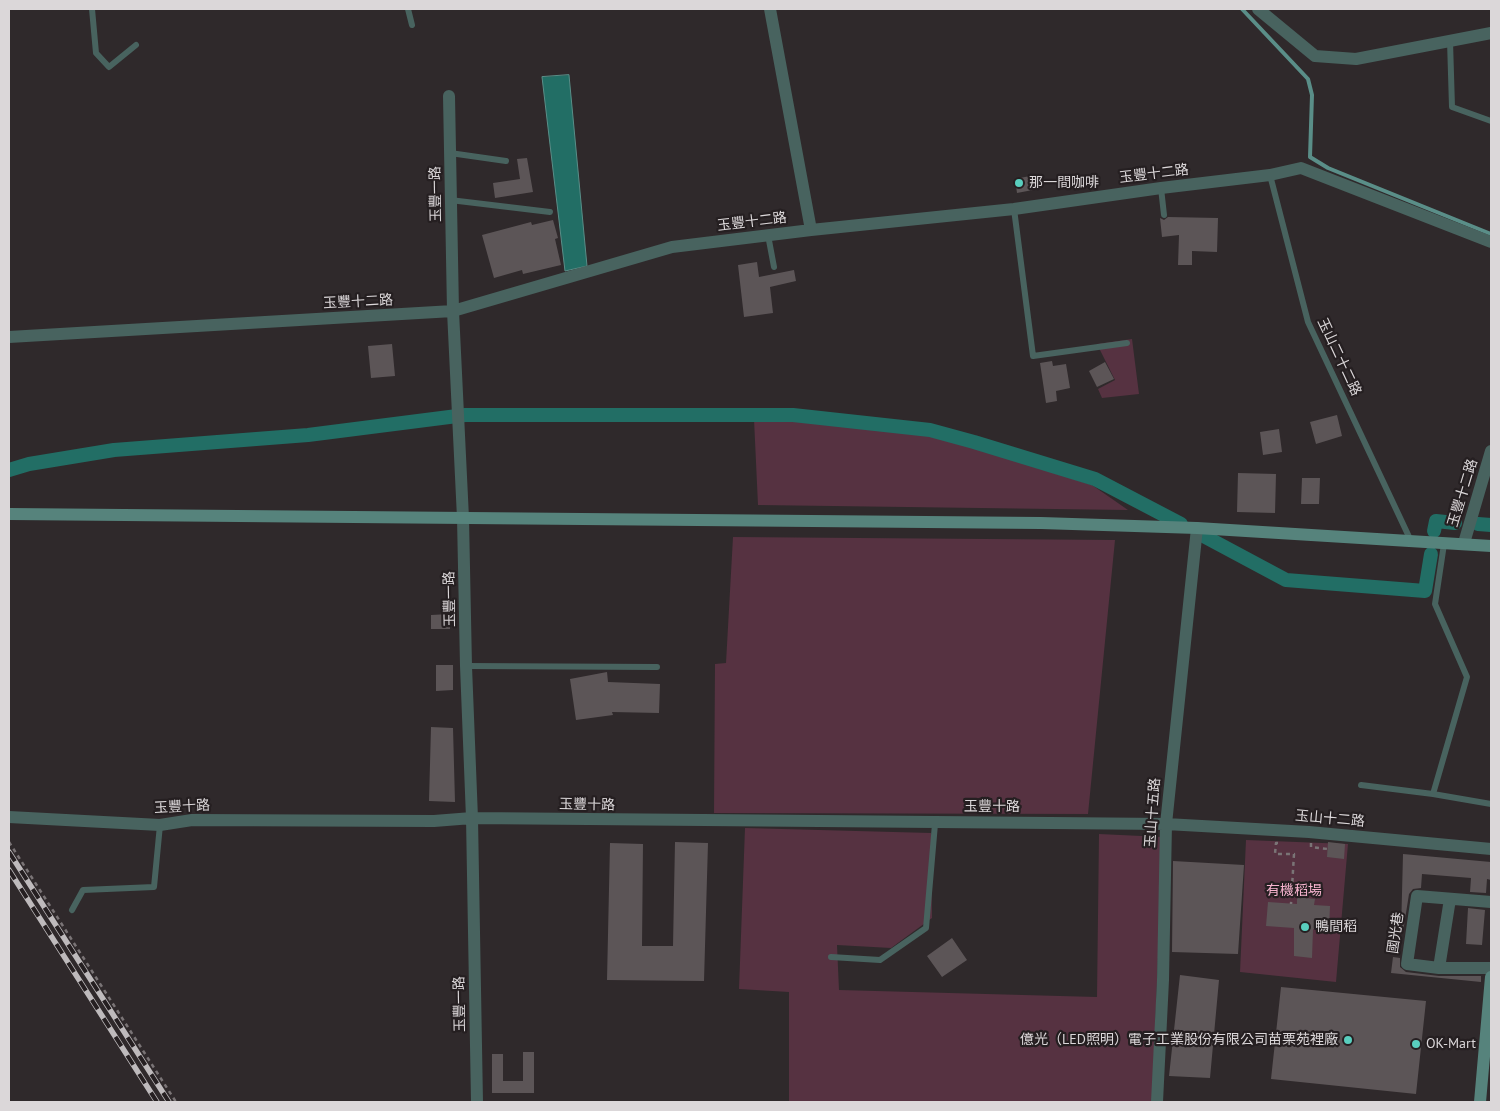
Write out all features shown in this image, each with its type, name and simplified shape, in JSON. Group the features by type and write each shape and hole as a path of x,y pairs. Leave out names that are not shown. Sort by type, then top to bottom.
{"main road":[{"path":"9,514 1041,523 1197,528 1491,546"},
{"path":"1480,1102 1491,977"}],"street":[{"path":"770,9 811,230"},
{"path":"1258,9 1315,56 1356,59 1491,33"},
{"name":"玉豐一路","path":"449,96 450,200 463,518 472,818 477,1102"},
{"name":"玉豐十二路","path":"9,337 454,311 672,247 811,230 1014,209 1270,175 1300,168 1491,242"},
{"name":"玉豐十二路","path":"1464,544 1491,451"},
{"name":"玉山十五路","path":"1157,1102 1164,980 1166,824 1197,528"},
{"name":"玉豐十路","path":"9,817 160,825 192,820 434,822 472,818 935,824 1166,824"},
{"name":"玉山十二路","path":"1166,824 1300,831 1491,849"},
{"name":"國光巷","path":"1491,902 1417,896 1407,964 1440,968 1491,968"},
{"path":"1440,968 1450,899"}],"lane":[{"path":"92,9 96,53 109,67 136,45"},
{"path":"408,9 412,25"},
{"path":"1450,41 1452,107 1491,121"},
{"path":"450,153 506,160"},
{"name":"玉山二十二路","path":"1270,175 1308,322 1412,541"},
{"path":"1161,188 1164,215"},
{"path":"450,200 550,212"},
{"path":"1014,209 1033,356 1127,343"},
{"path":"768,235 774,267"},
{"path":"1433,794 1467,677 1435,604 1444,544"},
{"path":"466,666 657,666"},
{"path":"1361,785 1433,794 1491,804"},
{"path":"831,957 880,960 926,928 935,824"},
{"path":"72,910 83,890 154,887 160,825"}],"path":[{"path":"9,842 176,1102"},
{"path":"1284,844 1276,843 1275,854 1294,854 1291,904"}],"green space":[{"path":"1132,339 1139,394 1102,398 1098,389 1115,380 1097,344"},
{"path":"754,419 798,421 941,436 1092,485 1128,510 758,505"},
{"path":"733,537 1115,540 1088,814 714,813 715,664 726,663"},
{"path":"745,828 931,833 932,918 891,948 837,945 839,990 1097,997 1099,834 1163,837 1152,1102 789,1102 789,992 739,989"},
{"name":"有機稻場","path":"1246,840 1348,844 1336,982 1240,972"}],"shaded area":[{"path":"569,75 587,266 565,271 542,77"}],"building":[{"path":"527,158 533,192 495,198 493,183 520,179 517,159"},
{"path":"1035,175 1038,189 1017,193 1015,179"},
{"path":"1168,217 1218,218 1217,252 1192,251 1192,265 1178,265 1179,235 1162,237 1160,218 1164,220"},
{"path":"553,220 558,238 555,239 561,265 523,274 522,270 494,278 482,235 531,222 532,225"},
{"path":"757,262 759,277 794,270 796,281 770,287 773,313 744,317 738,265"},
{"path":"392,344 395,376 371,378 368,346"},
{"path":"1052,361 1053,366 1066,364 1070,388 1056,391 1057,401 1046,403 1040,363"},
{"path":"1105,362 1114,379 1097,387 1089,371"},
{"path":"1337,415 1342,436 1316,444 1310,422"},
{"path":"1279,429 1282,452 1263,455 1260,432"},
{"path":"1238,473 1276,474 1275,513 1237,512"},
{"path":"1302,478 1320,478 1319,504 1301,504"},
{"path":"450,614 450,629 431,629 431,615"},
{"path":"436,665 453,665 453,690 436,691"},
{"path":"607,672 608,682 660,684 659,713 612,712 613,715 576,720 570,679"},
{"path":"431,727 453,728 455,802 429,801"},
{"path":"675,842 708,843 704,981 607,980 610,843 643,844 642,946 673,946"},
{"path":"1328,842 1345,844 1344,859 1327,857"},
{"path":"1403,854 1491,862 1491,880 1487,879 1486,893 1470,892 1471,878 1422,874 1421,888 1413,889 1409,894 1403,932 1401,932"},
{"path":"1173,861 1244,865 1238,954 1172,952"},
{"name":"鴨間稻","path":"1297,897 1315,899 1314,905 1330,906 1329,930 1313,929 1312,958 1294,956 1294,928 1266,926 1268,902 1297,904"},
{"path":"1468,908 1485,910 1482,945 1466,944"},
{"path":"952,938 967,960 942,977 927,956"},
{"path":"1393,957 1400,958 1400,967 1406,972 1439,976 1481,976 1481,982 1391,973"},
{"path":"1180,975 1219,980 1210,1078 1169,1076"},
{"name":"億光（LED照明）電子工業股份有限公司苗栗苑裡廠","path":"1281,987 1426,1001 1416,1094 1271,1079"},
{"path":"523,1052 534,1052 534,1093 492,1093 492,1054 503,1054 503,1081 523,1081"}],"waterway":[{"path":"1242,9 1308,79 1312,95 1310,157 1328,168 1491,234"},
{"path":"9,470 29,464 114,450 308,435 465,415 793,415 930,430 974,442 1095,479 1181,524"},
{"path":"1434,531 1436,521 1455,523"},
{"path":"1478,524 1491,525"},
{"path":"1200,534 1286,580 1425,591 1431,554"}],"railway":[{"path":"9,852 169,1102"},
{"path":"9,870 157,1102"}],"place":[{"name":"那一間咖啡","path":"1019,183"},
{"name":"鴨間稻","path":"1305,927"},
{"name":"億光（LED照明）電子工業股份有限公司苗栗苑裡廠","path":"1348,1040"},
{"name":"OK-Mart","path":"1416,1044"}]}
